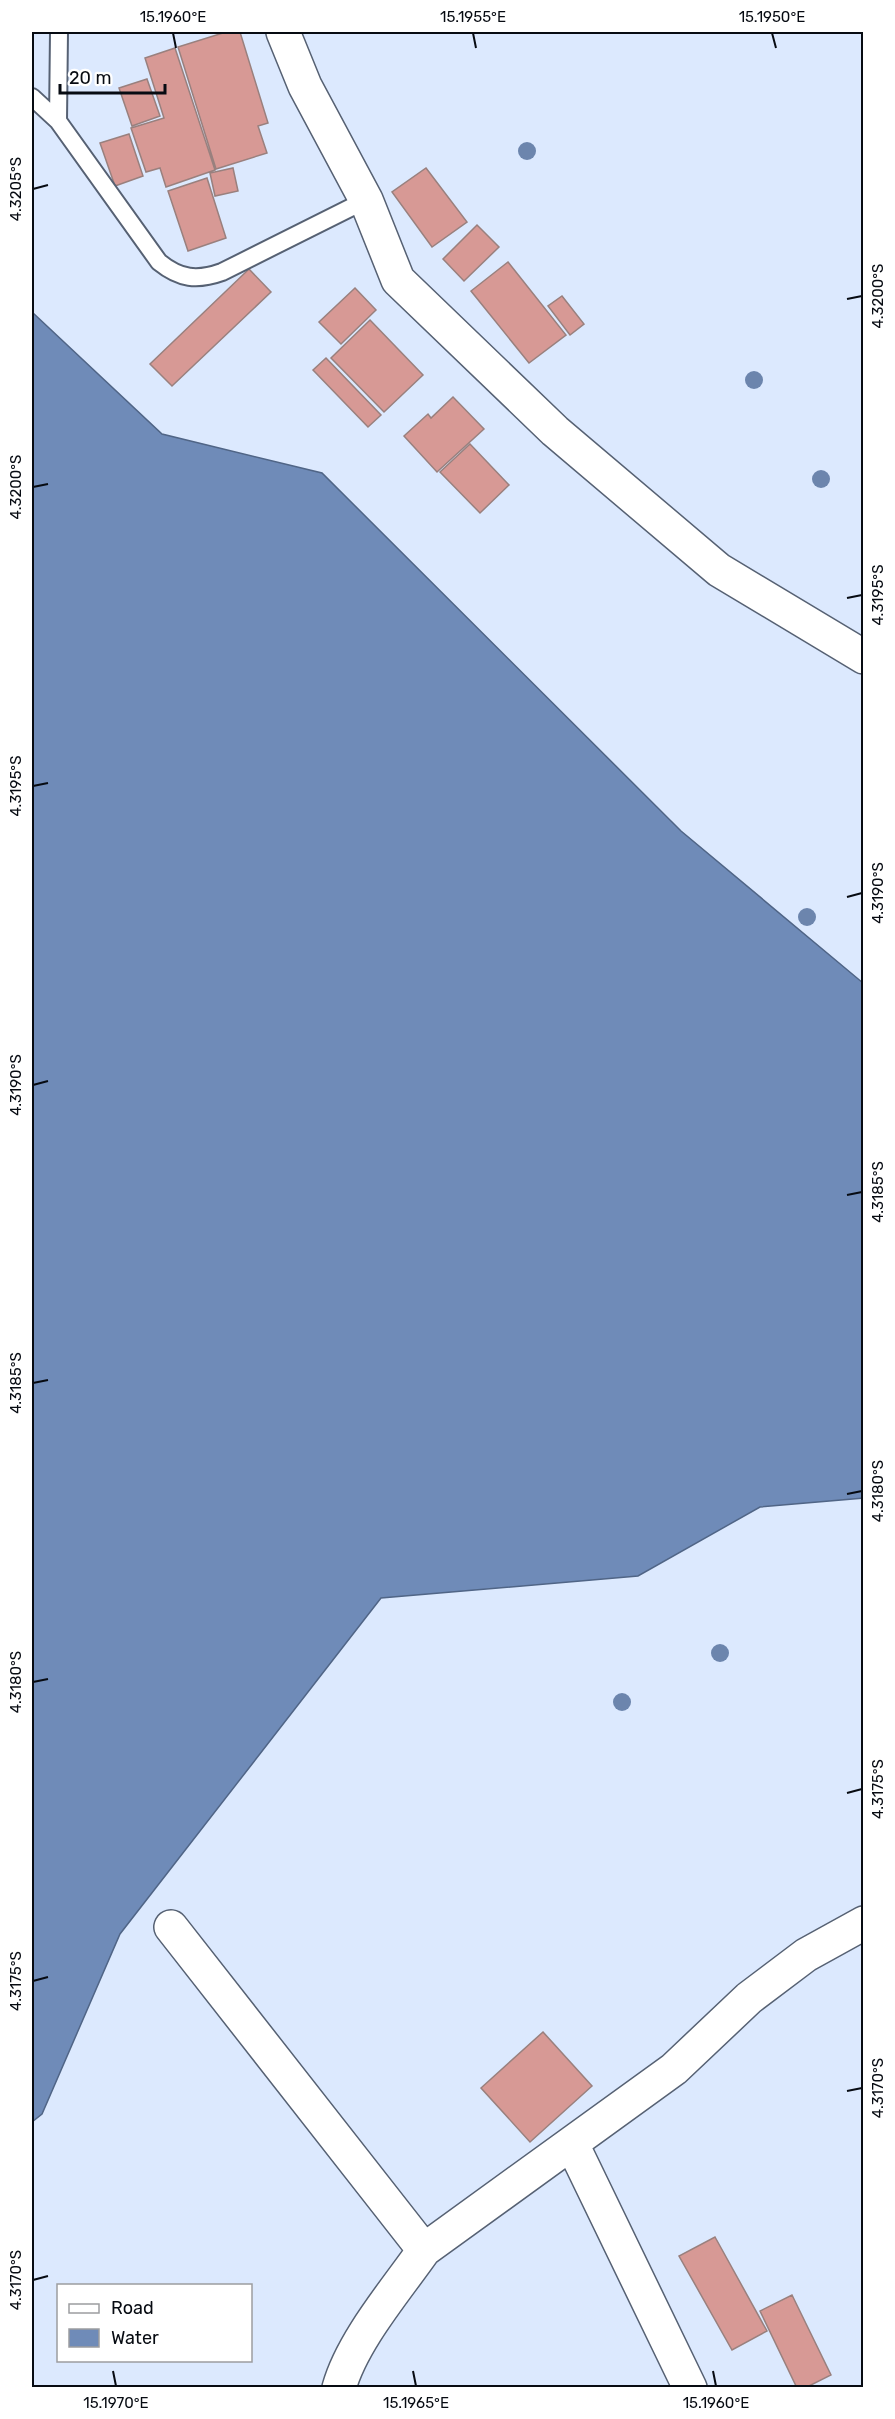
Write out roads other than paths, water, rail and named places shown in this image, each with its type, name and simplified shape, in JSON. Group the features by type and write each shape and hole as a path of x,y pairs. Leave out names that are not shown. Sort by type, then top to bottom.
{"street":[{"path":"283,32 305,86 366,200 398,280 555,431 719,570 864,657"},
{"path":"339,2388 344,2370 373,2322 424,2250 674,2069 749,1998 806,1955 864,1923"},
{"path":"171,1927 424,2250"},
{"path":"572,2144 690,2388"}],"lane":[{"path":"57,121 59,32"},
{"path":"32,97 57,121 159,262 172,273 186,278 206,278 222,272 366,200"}],"water":[{"path":"32,312 162,434 322,473 681,831 863,983 864,1498 760,1507 638,1576 381,1598 120,1934 42,2114 32,2122"}]}
